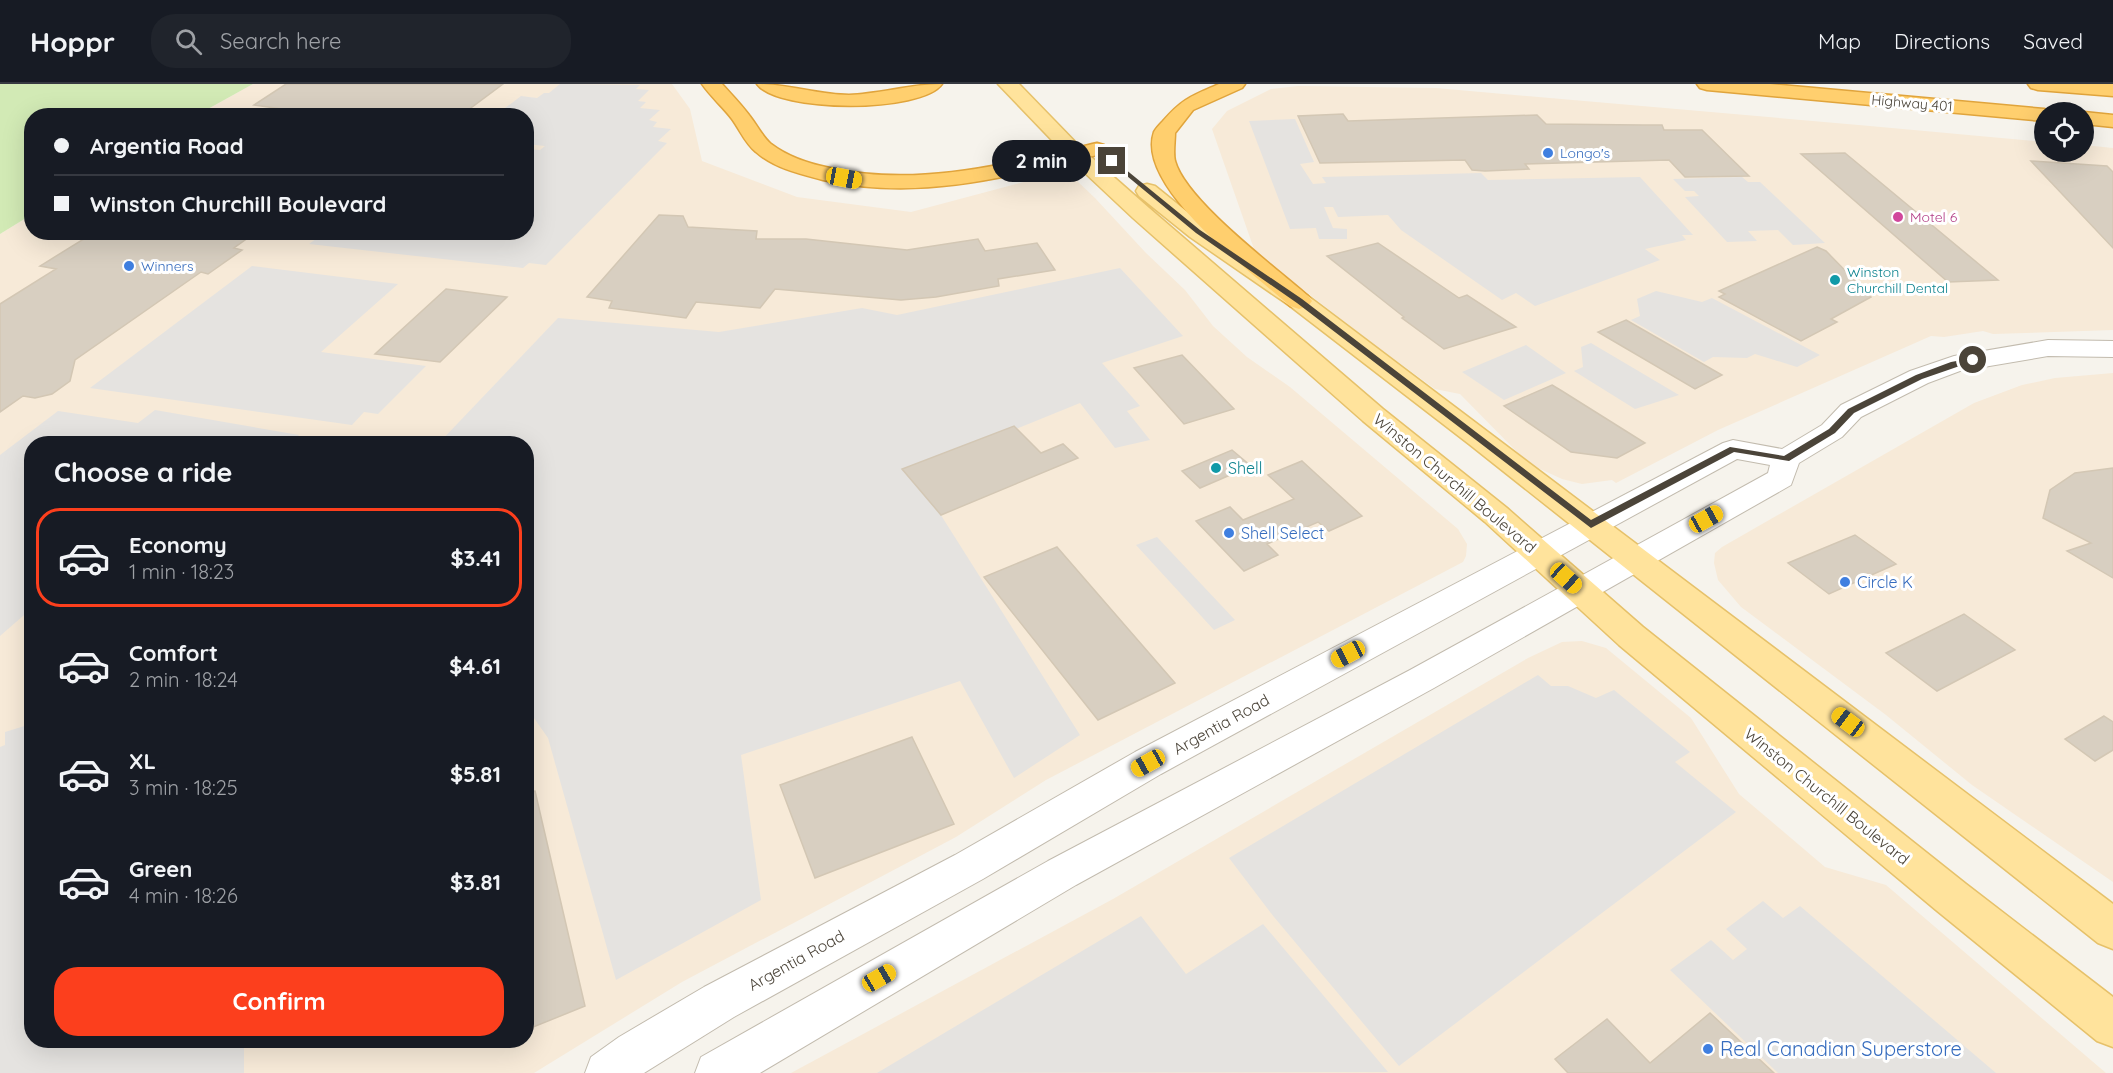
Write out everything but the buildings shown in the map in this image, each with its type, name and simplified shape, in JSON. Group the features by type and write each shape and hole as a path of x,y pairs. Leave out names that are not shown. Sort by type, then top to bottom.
{"highway":[{"path":"712,84 742,120 750,135 765,149 789,162 831,176 893,184 924,183 989,173 1087,151"},
{"path":"767,84 802,98 840,100 908,93 932,84"},
{"path":"1235,84 1204,96 1177,115 1163,137 1162,160 1170,176 1188,201 1299,301"},
{"name":"Highway 401","path":"1691,84 2034,114"},
{"path":"2038,84 2113,90"},
{"path":"2094,119 2113,121"}],"main road":[{"name":"Winston Churchill Boulevard","path":"1008,84 1087,151 1247,307 1717,707 2113,1025"},
{"name":"Winston Churchill Boulevard","path":"1035,84 1087,151 1198,232 1299,301 2113,929"}],"street":[{"path":"717,1073 1062,873 1422,679 1781,478 1786,459 1832,431 1851,411 1919,377 1954,364 2013,352 2048,348 2113,349"},
{"name":"Argentia Road","path":"607,1073 635,1053 719,1002 969,867 1158,758 1733,449 1786,459"}],"shaded area":[{"path":"253,84 672,84 690,109 702,161 797,197 911,212 1057,173 1075,179 1185,290 1213,326 1247,357 1290,387 1458,529 1467,544 1466,556 1463,562 1046,780 956,837 682,982 534,1073 0,1073 0,234 24,219 24,240 534,240 534,108 210,108"},
{"path":"560,84 640,85 636,89 649,90 638,101 646,102 640,108 660,110 649,120 657,122 653,127 671,129 658,141 667,143 546,265 529,263 523,268 309,244 314,240 534,240 534,150 540,150 545,146 534,145 534,108 505,108 521,96 537,98 544,93 549,93"},
{"path":"1298,86 1436,88 2034,141 2034,162 2094,162 2094,146 2113,148 2113,330 1993,334 1983,331 1944,337 1931,336 1718,430 1616,483 1612,480 1582,484 1562,479 1538,468 1519,454 1460,394 1435,389 1255,252 1212,129 1227,111 1271,89"},
{"path":"1295,119 1314,162 1300,164 1313,184 1326,183 1322,177 1481,173 1488,180 1640,177 1693,235 1682,235 1686,240 1645,249 1660,260 1535,306 1516,293 1502,300 1401,230 1388,215 1338,217 1333,207 1324,207 1333,228 1347,229 1347,239 1319,239 1316,228 1290,229 1249,121"},
{"path":"1742,177 1748,182 1760,182 1825,243 1793,245 1778,230 1748,231 1757,241 1727,242 1685,197 1699,196 1694,191 1685,191 1673,179"},
{"path":"252,266 398,284 321,352 426,366 378,414 364,412 352,425 90,388"},
{"path":"1120,268 1183,336 1102,363 1140,406 1127,411 1150,440 1115,448 1080,403 913,471 1080,735 1014,778 960,681 741,755 761,900 616,980 548,738 534,718 534,436 446,436 558,318 719,332 862,308 897,315"},
{"path":"1656,291 1702,302 1712,298 1820,355 1797,367 1755,354 1747,358 1713,357 1704,362 1631,320 1640,316 1637,299"},
{"path":"1591,343 1679,395 1635,409 1574,371 1583,367 1581,347"},
{"path":"1526,345 1566,373 1504,400 1462,372"},
{"path":"2113,373 2113,882 1972,785 1886,715 1741,607 1718,580 1714,563 1715,553 1722,547 1974,403 2022,385 2055,378"},
{"path":"155,410 299,435 25,436 58,411 138,423"},
{"path":"24,437 24,615 0,636 0,455"},
{"path":"1157,537 1235,620 1214,630 1136,545"},
{"path":"1582,641 1606,648 1691,718 1739,794 1825,867 1886,885 2106,1073 791,1073 1113,899 1528,658 1562,642"},
{"path":"1538,675 1551,686 1568,686 1596,698 1614,690 1690,752 1675,762 1736,812 1399,1066 1274,917 1229,858"},
{"path":"24,726 24,1048 244,1048 244,1073 0,1073 0,747 5,745 5,732"},
{"path":"1763,901 1783,918 1800,906 1996,1073 1778,1073 1670,970 1711,940 1733,960 1747,949 1726,929"},
{"path":"1141,916 1186,974 1263,924 1388,1072 877,1073"}],"green space":[{"path":"0,84 253,84 210,108 24,108 24,219 0,234"}],"place":[{"name":"Longo's","path":"1548,153"},
{"name":"Motel 6","path":"1898,217"},
{"name":"Winners","path":"129,266"},
{"name":"Winston Churchill Dental","path":"1835,280"},
{"name":"Shell","path":"1216,468"},
{"name":"Shell Select","path":"1229,533"},
{"name":"Circle K","path":"1845,582"},
{"name":"Real Canadian Superstore","path":"1708,1049"}],"route":[{"path":"1112,161 1198,232 1299,301 1591,525 1733,449 1786,459 1832,431 1851,411 1919,377 1954,364 1973,360"}]}
